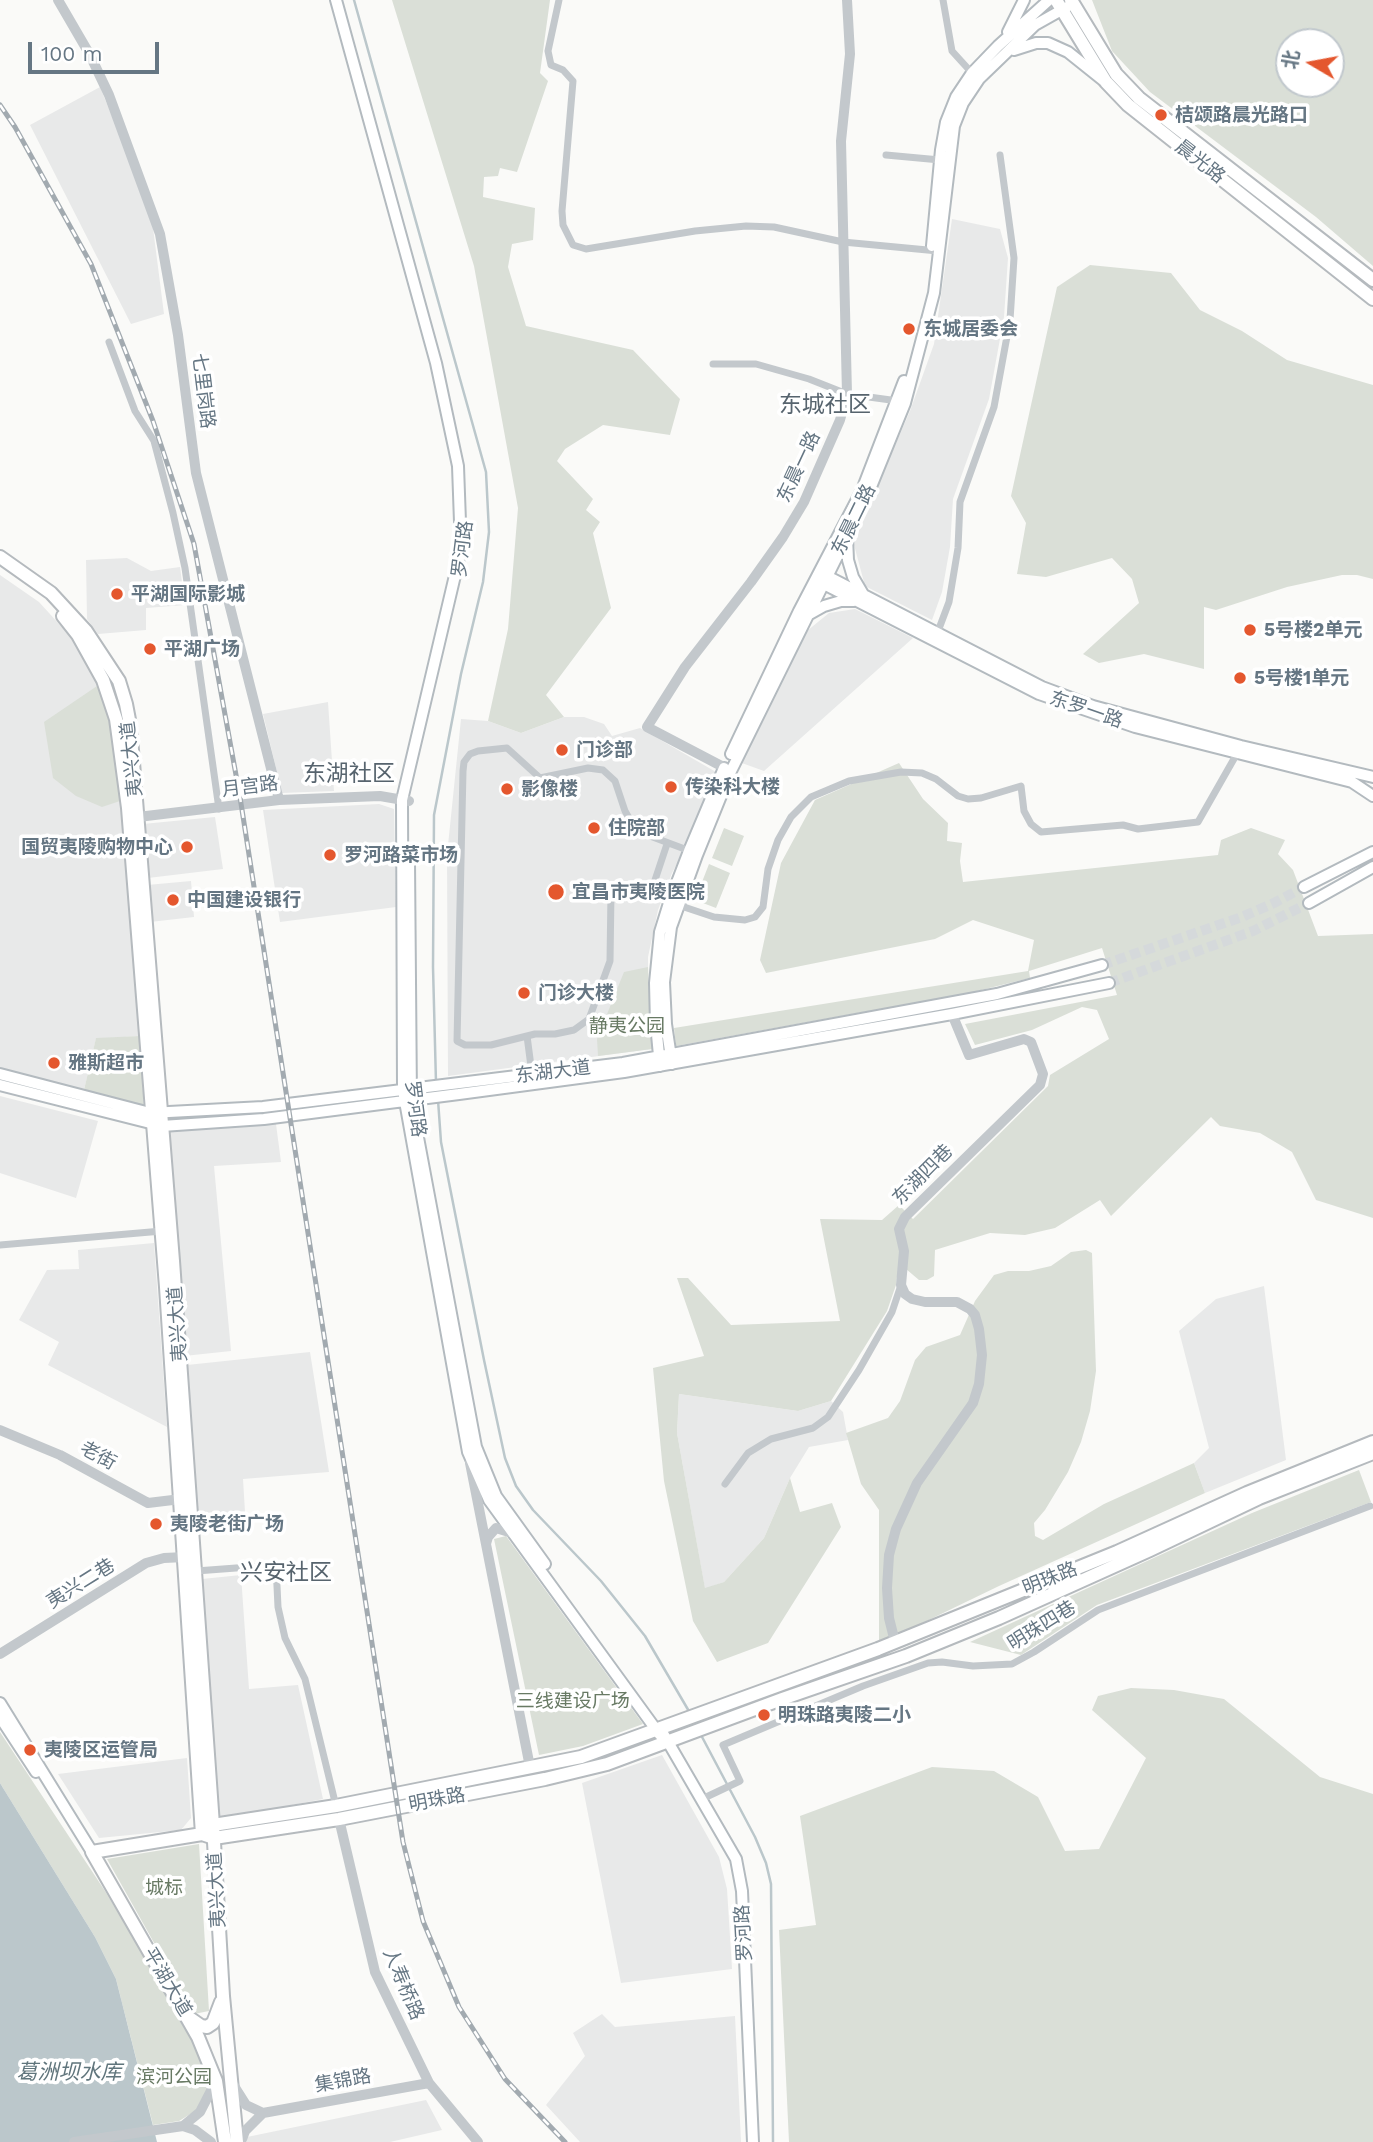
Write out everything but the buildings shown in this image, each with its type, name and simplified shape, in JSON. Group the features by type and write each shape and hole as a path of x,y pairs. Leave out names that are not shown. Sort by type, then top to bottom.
{"main road":[{"name":"罗河路","path":"336,0 377,158 436,363 449,423 464,463 467,549 406,801 407,1095 468,1452 489,1500 668,1742 736,1859 742,1891 753,2142"},
{"path":"1000,51 1024,0"},
{"name":"东晨二路","path":"728,769 808,615 821,578 847,536 868,494 901,402 929,292 954,126 963,103 1000,51 1049,0"},
{"name":"东晨二路","path":"935,251 940,160 946,122 956,97 972,73 1065,4"},
{"name":"晨光路","path":"1065,4 1106,82 1128,105 1373,299"},
{"name":"晨光路","path":"1065,4 1116,74 1139,98 1373,279"},
{"path":"1000,51 1048,43 1068,52 1106,82"},
{"name":"东晨二路","path":"665,1060 664,982 673,904 728,769 821,578 901,402"},
{"path":"808,615 833,603 860,597 848,560 847,536"},
{"name":"夷兴大道","path":"0,557 51,593 86,631 118,681 130,725 185,1557 223,1996 239,2142"},
{"name":"夷兴大道","path":"0,565 46,599 78,635 103,680 116,719 128,808 196,1571 210,1832"},
{"name":"东罗一路","path":"821,578 1055,692 1239,751 1352,782 1373,796"},
{"name":"东罗一路","path":"860,597 1039,694 1135,727 1373,778"},
{"path":"1362,859 1373,845"},
{"path":"1304,887 1373,852"},
{"path":"1309,903 1373,867"},
{"name":"东湖大道","path":"0,1085 156,1119 264,1119 407,1095 599,1076 665,1060 1008,992 1102,965"},
{"name":"东湖大道","path":"459,1090 532,1074 665,1060 952,1014 1109,983"},
{"name":"东湖大道","path":"0,1074 156,1119"},
{"name":"罗河路","path":"407,1095 476,1447 484,1472 496,1496 658,1729"},
{"name":"明珠路","path":"92,1852 210,1832 581,1757 895,1642 1117,1552 1247,1493 1373,1442"},
{"name":"明珠路","path":"210,1832 339,1819 607,1765 941,1642 1150,1550 1259,1498 1373,1453"},
{"name":"平湖大道","path":"0,1703 92,1852 153,1961 186,2013 216,2081 225,2142"},
{"name":"平湖大道","path":"0,1717 77,1837 92,1852"},
{"path":"186,2013 201,2026 207,2027 218,2013 223,1996"}],"street":[{"name":"七里岗路","path":"58,0 90,55 109,95 160,234 178,335 196,473 279,800"},
{"path":"559,0 548,51 551,65 563,70 573,81 562,211 563,225 573,244 586,249 695,231 746,226 774,227 843,242 935,251"},
{"name":"东晨一路","path":"728,769 647,727 685,667 783,537 804,502 840,420 847,394 841,124 850,54 847,0"},
{"path":"943,0 952,51 972,73"},
{"path":"886,155 940,160"},
{"path":"937,634 949,601 958,548 960,502 994,407 1010,320 1014,258 1000,155"},
{"path":"109,342 135,411 154,441 170,501 184,568 219,809"},
{"path":"713,364 756,364 809,379 847,394 901,402"},
{"path":"667,844 654,883 647,891 638,894 611,892 610,961 589,1019 574,1030 527,1036 491,1045 465,1045 457,1041 463,771 467,758 478,751 507,748 540,778 588,768 603,770 615,781 625,811 642,834 693,853"},
{"path":"673,904 713,917 745,920 755,917 763,907 768,869 778,840 792,817 811,797 849,781 901,772 922,773 936,779 957,796 968,799 981,798 1021,786 1024,811 1031,824 1041,832 1123,825 1138,829 1198,822 1239,751"},
{"name":"月宫路","path":"138,817 279,800 380,796 406,801"},
{"name":"东湖四巷","path":"901,1285 904,1251 899,1236 901,1222 1040,1085 1043,1074 1031,1042 1024,1039 969,1055 952,1014"},
{"path":"527,1036 532,1074"},
{"path":"0,1245 162,1231"},
{"path":"725,1484 748,1453 771,1439 813,1428 828,1417 892,1312 901,1285"},
{"path":"895,1642 887,1588 889,1555 896,1529 917,1483 972,1403 979,1384 982,1355 979,1329 970,1309 957,1302 925,1302 912,1299 905,1294 901,1285"},
{"name":"老街","path":"0,1430 60,1455 148,1503 181,1499"},
{"name":"罗河路","path":"468,1452 530,1767"},
{"name":"明珠四巷","path":"702,1799 740,1781 723,1745 863,1686 928,1663 973,1666 1012,1664 1098,1609 1370,1506"},
{"path":"486,1545 488,1537 496,1528 513,1533"},
{"name":"夷兴二巷","path":"0,1654 146,1563 163,1558 185,1557"},
{"path":"196,1571 276,1565 278,1607 285,1638 305,1679 336,1806"},
{"name":"人寿桥路","path":"339,1819 375,1972 429,2083 478,2142"},
{"path":"231,2080 246,2105 262,2113 245,2130 239,2142"},
{"path":"183,2126 200,2112 216,2081"},
{"name":"集锦路","path":"262,2113 429,2083"},
{"path":"74,2142 183,2126 195,2130 211,2142"}],"shaded area":[{"path":"100,87 142,189 153,228 164,314 131,324 30,125"},
{"path":"952,219 1000,229 1008,258 1004,317 989,399 953,499 950,547 942,592 932,620 865,586 853,541 910,411 934,344"},
{"path":"127,558 151,571 180,567 185,605 146,608 146,630 98,634 87,619 86,560"},
{"path":"0,575 39,602 70,636 100,684 123,800 139,1036 96,1039 84,1090 0,1068"},
{"path":"855,609 913,638 764,771 739,762 802,635 829,613"},
{"path":"328,702 334,791 282,793 263,714"},
{"name":"宜昌市夷陵医院","path":"564,717 584,717 604,724 612,736 640,728 716,772 658,910 648,957 652,1049 448,1076 447,855 461,719 488,721 521,733"},
{"name":"罗河路菜市场","path":"379,804 394,809 396,907 280,922 263,810"},
{"name":"国贸夷陵购物中心","path":"215,817 223,869 148,878 143,824"},
{"path":"191,881 194,917 150,922 147,885"},
{"path":"0,1096 98,1121 76,1198 0,1173"},
{"path":"276,1124 281,1162 214,1166 231,1351 184,1356 167,1132"},
{"path":"154,1243 167,1427 48,1365 59,1342 19,1320 47,1270 79,1269 78,1250"},
{"path":"1264,1286 1286,1460 1205,1493 1194,1463 1209,1448 1179,1331 1216,1299"},
{"path":"310,1352 329,1472 243,1479 245,1512 198,1516 187,1365"},
{"path":"679,1394 798,1411 831,1401 843,1412 848,1440 809,1447 790,1478 764,1538 724,1582 705,1589 677,1433"},
{"path":"241,1575 249,1689 298,1685 323,1799 220,1819 202,1579"},
{"path":"662,1755 719,1857 727,1889 732,1969 621,1983 582,1783"},
{"path":"187,1758 191,1818 181,1830 99,1838 58,1774"},
{"path":"602,2014 615,2027 735,2016 741,2142 580,2142 546,2105 585,2056 573,2033"},
{"path":"426,2100 442,2130 390,2142 247,2142 247,2137"}],"green space":[{"path":"392,0 550,0 540,73 548,81 517,172 500,168 498,176 484,177 483,197 535,208 533,240 512,244 508,267 526,326 633,350 680,399 670,435 603,425 565,449 557,461 593,499 586,510 600,522 593,533 611,608 546,695 564,717 521,733 488,721 508,629 518,508 474,266"},
{"path":"1092,0 1373,0 1373,266 1316,217 1150,92 1112,51"},
{"path":"1090,265 1171,273 1200,310 1242,331 1287,360 1373,385 1373,579 1342,575 1287,587 1216,610 1204,607 1204,669 1144,654 1099,663 1083,654 1139,603 1132,579 1112,558 1046,577 1017,574 1026,523 1011,496 1057,287"},
{"path":"100,684 112,725 123,800 102,807 76,796 53,778 44,722"},
{"path":"899,763 923,799 948,823 947,841 962,843 960,861 963,882 1218,855 1221,840 1251,828 1285,840 1278,854 1293,870 1318,936 1373,934 1373,1218 1316,1200 1292,1152 1260,1133 1220,1126 1211,1117 1111,1216 1100,1200 1055,1228 1025,1235 990,1233 935,1250 934,1276 927,1280 919,1280 906,1269 897,1276 887,1311 831,1401 798,1411 679,1394 677,1433 705,1588 724,1582 764,1538 790,1478 800,1512 832,1503 841,1527 768,1643 717,1662 693,1621 664,1481 653,1368 704,1356 677,1278 688,1278 731,1325 840,1321 820,1219 882,1220 899,1205 913,1219 1048,1086 1050,1075 1109,1039 1097,1010 1082,1007 1032,1030 975,1045 965,1024 1117,995 1102,948 1029,971 1030,978 973,992 676,1046 674,1028 1028,971 1034,940 973,920 935,939 766,973 760,960 781,863 815,800"},
{"path":"724,828 744,836 732,866 712,858"},
{"path":"709,864 730,873 716,908 695,900"},
{"name":"静夷公园","path":"648,967 652,1049 598,1056 597,1039 624,972"},
{"path":"139,1036 144,1107 84,1090 96,1038"},
{"path":"1086,1250 1092,1253 1096,1371 1090,1411 1068,1472 1034,1523 1035,1536 1043,1540 1104,1504 1194,1463 1205,1493 999,1586 879,1644 879,1510 861,1484 846,1433 888,1418 900,1401 915,1360 926,1347 960,1335 975,1301 994,1275 1051,1266 1071,1252"},
{"path":"1359,1470 1371,1502 1097,1605 1021,1655 970,1642 1252,1513"},
{"name":"三线建设广场","path":"506,1536 643,1724 583,1746 539,1755 494,1539"},
{"path":"1131,1688 1174,1690 1224,1699 1320,1777 1373,1794 1373,2142 789,2142 779,1930 816,1925 800,1816 932,1767 994,1771 1038,1797 1065,1851 1099,1849 1146,1758 1092,1710 1098,1696"},
{"name":"滨河公园","path":"0,1732 105,1891 191,2034 210,2083 197,2110 179,2121 153,2125 116,1979 95,1937 0,1783"},
{"name":"城标","path":"199,1844 209,2011 194,2014 107,1859"}],"water":[{"name":"葛洲坝水库","path":"0,1783 95,1937 116,1979 157,2142 0,2142"}],"waterway":[{"path":"354,0 486,472 489,532 483,582 461,674 434,815 433,967 436,1083"},
{"path":"438,1100 441,1142 484,1360 505,1458 516,1486 533,1510 601,1581 645,1636 690,1713"},
{"path":"701,1735 755,1837 771,1884 773,2142"}],"tunnel":[{"path":"1102,965 1242,917 1304,887"},
{"path":"1109,983 1253,931 1309,903"}],"railway":[{"path":"0,105 91,264 153,421 194,544 240,797 403,1842 423,1921 459,2007 505,2079 565,2142"}],"place":[{"name":"桔颂路晨光路口","path":"1161,115"},
{"name":"东城居委会","path":"909,329"},
{"name":"平湖国际影城","path":"117,594"},
{"name":"5号楼2单元","path":"1250,630"},
{"name":"平湖广场","path":"150,649"},
{"name":"5号楼1单元","path":"1240,678"},
{"name":"门诊部","path":"562,750"},
{"name":"传染科大楼","path":"671,787"},
{"name":"影像楼","path":"507,789"},
{"name":"住院部","path":"594,828"},
{"name":"国贸夷陵购物中心","path":"187,847"},
{"name":"罗河路菜市场","path":"330,855"},
{"name":"宜昌市夷陵医院","path":"556,892"},
{"name":"中国建设银行","path":"173,900"},
{"name":"门诊大楼","path":"524,993"},
{"name":"雅斯超市","path":"54,1063"},
{"name":"夷陵老街广场","path":"156,1524"},
{"name":"明珠路夷陵二小","path":"764,1715"},
{"name":"夷陵区运管局","path":"30,1750"}],"district":[{"name":"东城社区","path":"825,405"},
{"name":"东湖社区","path":"349,774"},
{"name":"兴安社区","path":"286,1573"}]}
